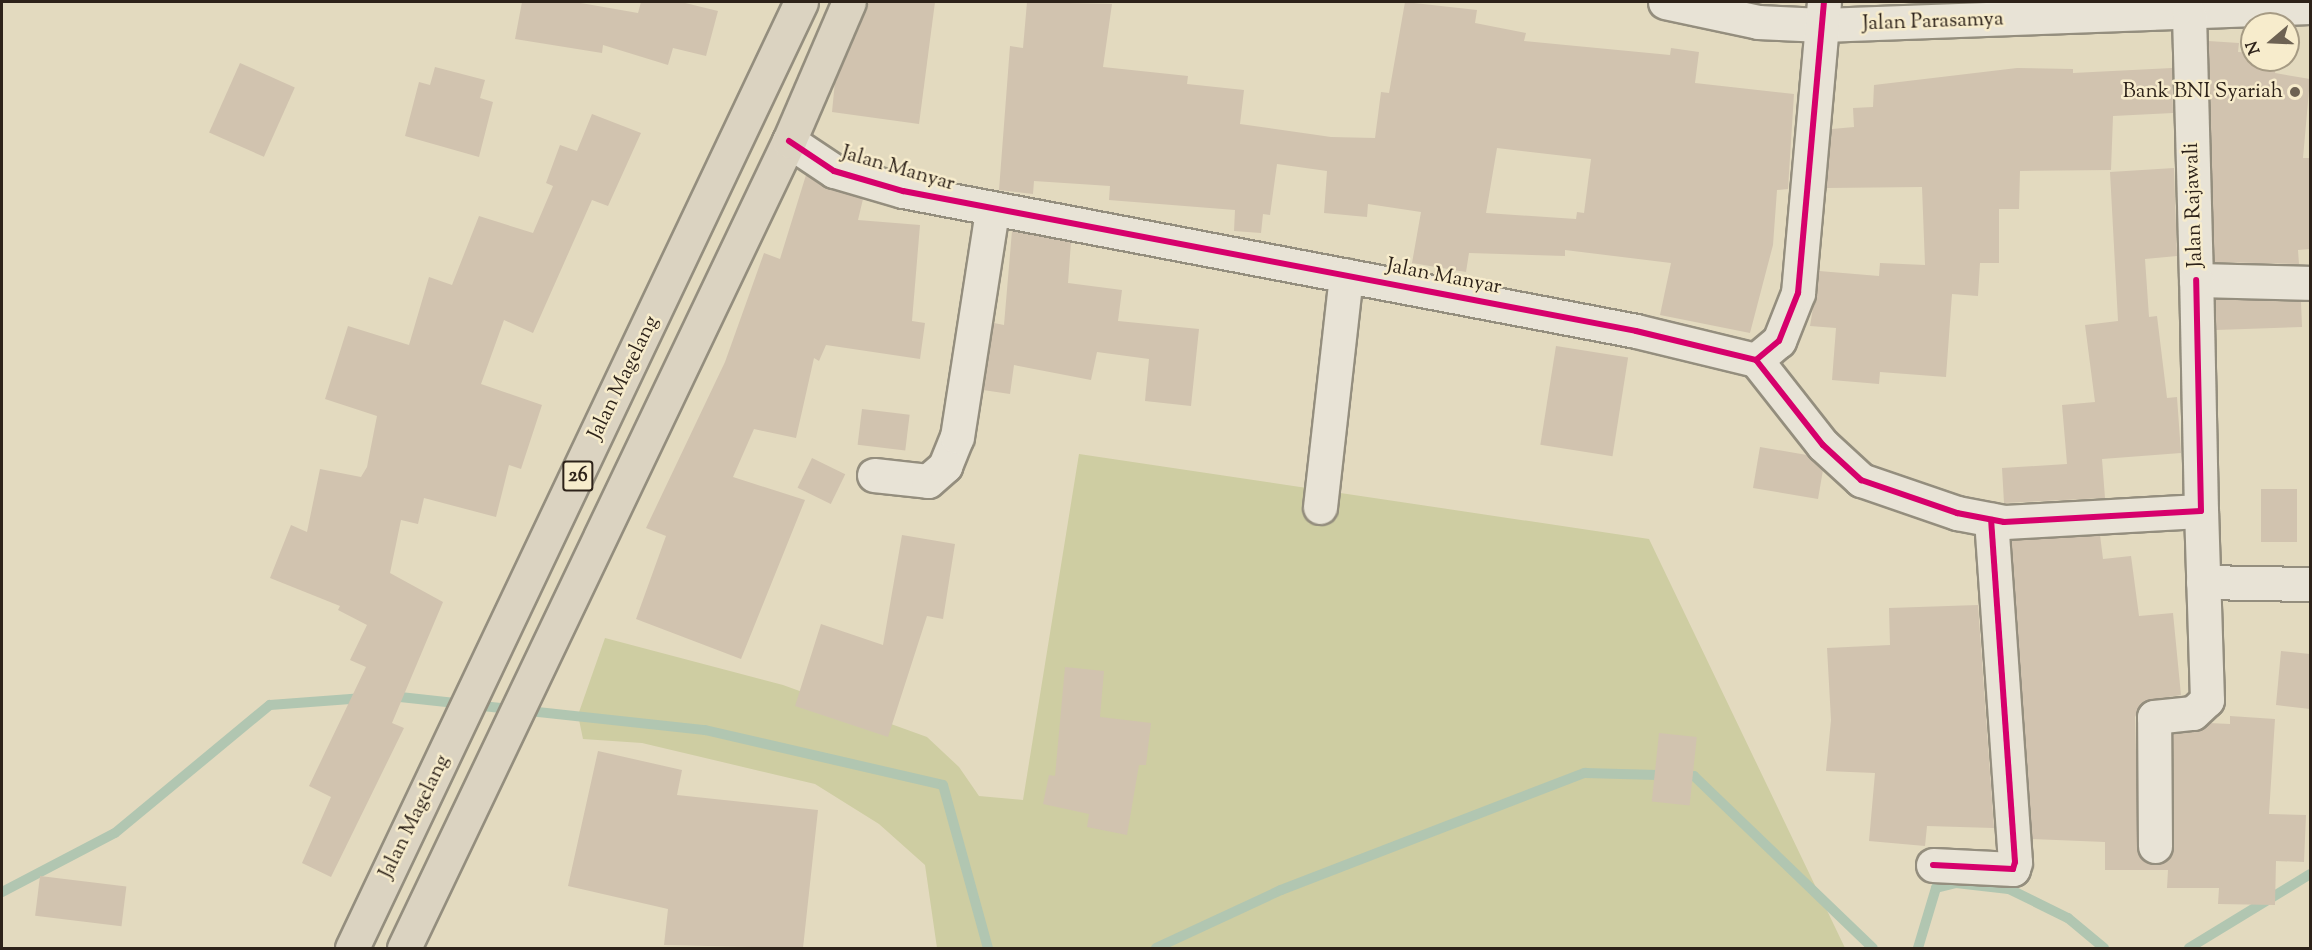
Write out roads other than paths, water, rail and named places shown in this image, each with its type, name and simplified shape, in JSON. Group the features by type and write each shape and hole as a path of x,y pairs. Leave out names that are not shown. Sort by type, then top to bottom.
{"highway":[{"name":"Jalan Magelang","path":"351,948 801,2"},
{"name":"26","path":"404,948 789,141 849,2"}],"street":[{"name":"Jalan Parasamya","path":"1665,2 1758,22 1823,13 2189,15 2306,5"},
{"path":"1823,13 1798,293 1779,342 1756,360 1823,445 1862,480 1990,520 2130,518 2201,511"},
{"name":"Jalan Rajawali","path":"2189,15 2196,280 2310,283"},
{"name":"Jalan Manyar","path":"789,141 834,171 992,211 1346,275 1756,360"},
{"path":"874,475 928,481 945,466 957,437 992,211"},
{"path":"1320,507 1346,275"},
{"path":"2155,846 2154,717 2193,713 2207,700 2196,280"},
{"path":"1933,865 2013,869 2015,862 1990,520"},
{"path":"2204,582 2310,584"}],"waterway":[{"path":"391,696 705,730 943,785 988,948"},
{"path":"2,892 115,833 270,705 364,698"},
{"path":"1156,948 1281,890 1585,773 1694,776 1873,948"},
{"path":"2189,948 2310,874"},
{"path":"1918,948 1936,888 1956,883 2009,889 2068,918 2104,948"}],"place":[{"name":"Bank BNI Syariah","path":"2295,92"}]}
